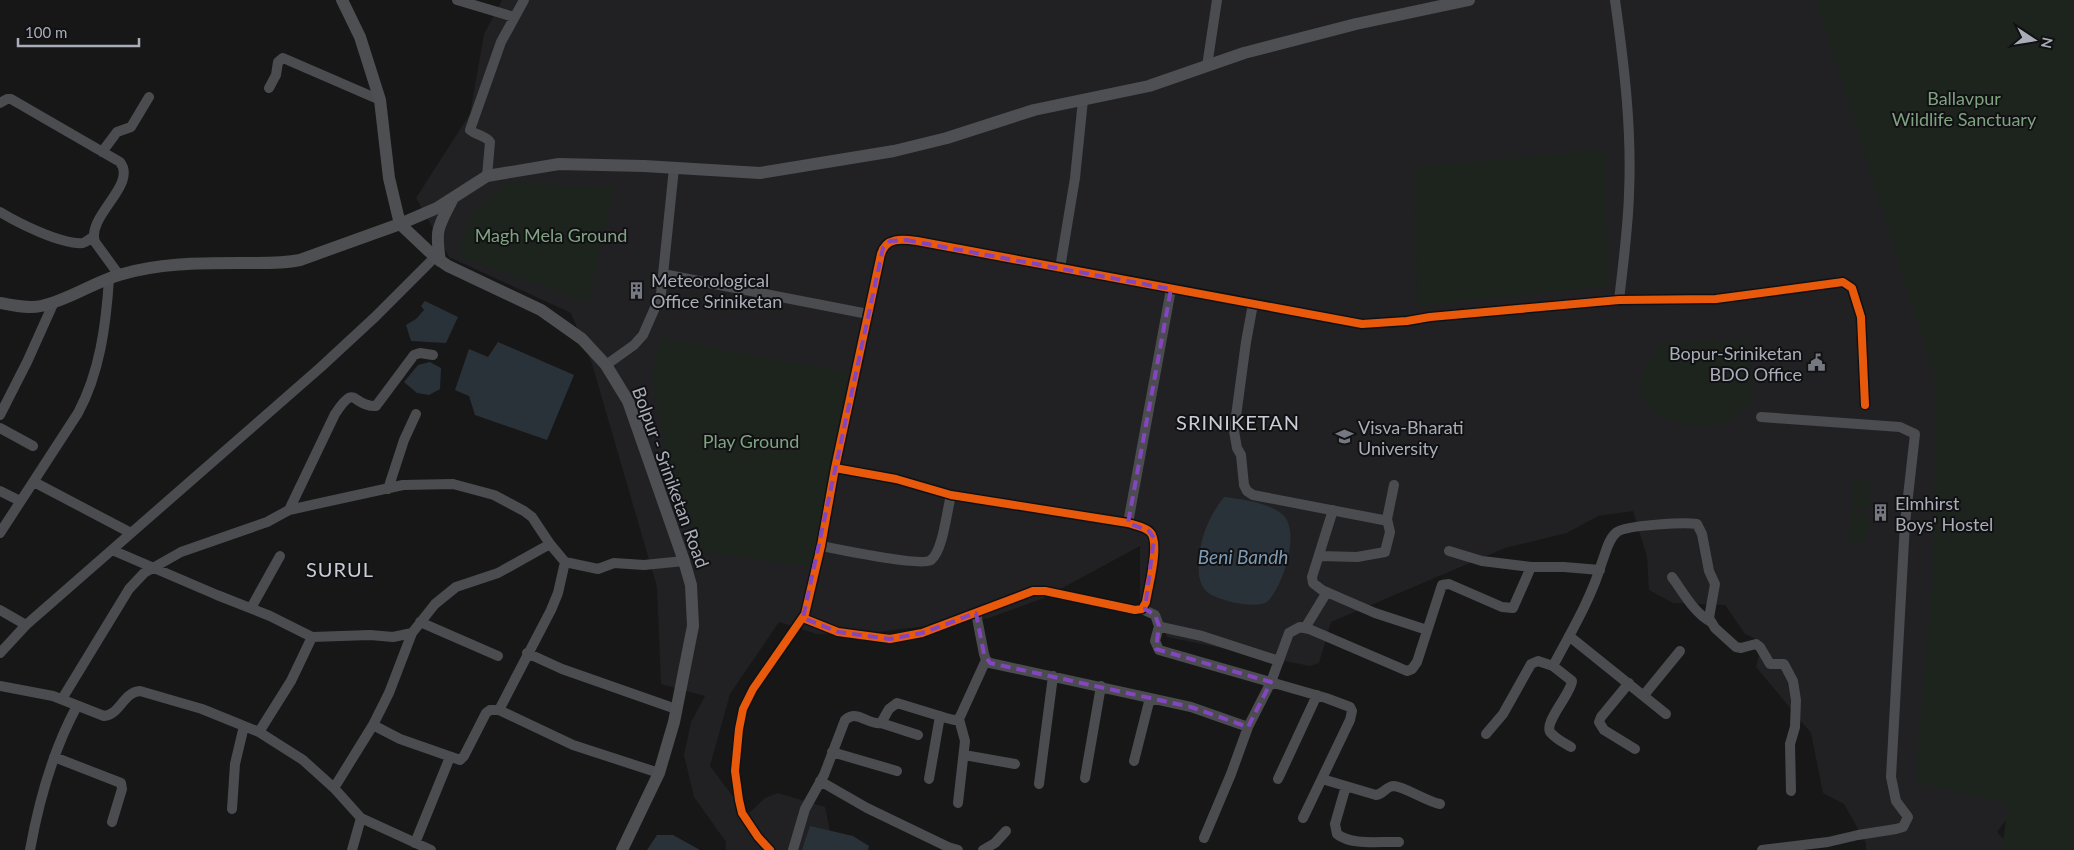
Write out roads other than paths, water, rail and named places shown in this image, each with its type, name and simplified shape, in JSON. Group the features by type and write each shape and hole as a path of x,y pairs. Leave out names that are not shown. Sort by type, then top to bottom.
{"main road":[{"path":"342,0 360,37 380,100 389,178 400,224"},
{"path":"0,303 32,307 54,302 114,277 163,266 289,262 300,260 400,224 437,208 487,176 559,164 760,173 884,153 947,138 1034,110 1149,86 1244,53 1356,24 1469,0"},
{"path":"437,259 438,226 454,198"},
{"name":"Bolpur - Sriniketan Road","path":"400,224 437,259 541,310 582,339 606,365 628,401 691,585 693,626 676,709 659,773 622,850"}],"street":[{"path":"457,0 514,17"},
{"path":"487,176 490,142 488,139 470,130 470,127 501,42 524,0"},
{"path":"1207,66 1217,0"},
{"path":"1616,0 1625,74 1630,147 1628,212 1619,300"},
{"path":"268,88 275,78 278,62 283,58 380,100"},
{"path":"102,152 117,132 130,128 149,96"},
{"path":"0,103 11,99 120,162 123,165 124,175 109,206 95,225 93,237 114,277 104,334 88,393 78,413 0,532"},
{"path":"1060,268 1076,178 1083,100"},
{"path":"606,365 634,345 642,335 662,294 674,168"},
{"path":"0,212 36,231 68,241 82,243 93,237"},
{"path":"770,850 754,832 742,813 735,771 743,709 753,689 803,618 821,546 835,468 881,254 883,248 893,240 917,242 1362,324 1619,300 1716,299 1844,282 1852,288 1861,317 1865,405"},
{"path":"0,653 26,625 322,368 437,259"},
{"path":"664,274 868,314"},
{"path":"1128,523 1171,289"},
{"path":"0,415 27,362 54,302"},
{"path":"1253,304 1234,431 1237,448 1241,455 1244,485 1247,491 1253,496 1376,520 1387,519"},
{"path":"289,510 334,414 344,400 348,397 353,397 371,406 376,406 414,355 420,353 433,355"},
{"path":"388,488 404,440 416,414"},
{"path":"1761,417 1900,427 1915,434 1906,523 1891,777 1896,801 1908,817 1907,823 1903,827 1896,829 1828,842 1762,850"},
{"path":"0,428 33,446"},
{"path":"835,468 896,479 951,495 1128,523 1149,531 1154,538 1155,549 1146,602 1142,609"},
{"path":"34,482 131,533"},
{"path":"62,699 129,589 144,573 180,552 267,522 289,510 388,488 403,485 453,484 494,495 516,505 532,517 565,562 598,569 614,563 644,565 684,561"},
{"path":"1320,556 1357,557 1385,552 1390,532 1387,519 1394,485"},
{"path":"0,490 20,501"},
{"path":"821,546 909,561 927,562 932,560 938,549 951,495"},
{"path":"1332,510 1320,556 1312,577 1313,583 1327,592 1375,613 1427,630"},
{"path":"1553,666 1595,586 1608,544 1619,531 1670,524 1697,524 1702,534 1709,571 1715,584 1709,613 1711,622 1715,628 1736,646 1740,648 1758,645 1770,664 1782,663 1788,670 1795,687 1795,727 1790,744 1791,791"},
{"path":"334,788 373,725 389,693 412,633 435,604 456,586 498,573 550,544"},
{"path":"112,550 270,616 312,637 370,635 393,637 412,633"},
{"path":"1448,552 1482,561 1531,567 1600,570"},
{"path":"251,608 280,556"},
{"path":"499,710 551,610 558,593 565,562"},
{"path":"1204,838 1231,774 1248,727 1271,682 1289,633 1295,628 1306,628 1407,671 1412,669 1417,662 1442,585 1449,584 1502,607 1513,608 1531,567"},
{"path":"1672,577 1698,612 1711,622"},
{"path":"803,618 838,632 890,639 922,633 1033,591 1044,590 1134,610 1142,609 1155,615 1158,626 1155,641 1159,650 1345,703 1352,711 1350,720 1303,818"},
{"path":"1306,628 1327,592"},
{"path":"0,610 26,625"},
{"path":"958,803 964,755 964,731 959,719 986,660 976,612"},
{"path":"420,622 498,656"},
{"path":"1158,626 1202,636 1278,662"},
{"path":"1569,636 1666,714"},
{"path":"259,732 291,681 312,637"},
{"path":"1644,696 1680,651"},
{"path":"528,653 562,669 676,709"},
{"path":"986,660 1008,667 1191,707 1248,727"},
{"path":"1486,734 1503,714 1531,664 1538,661 1553,666 1570,678 1572,684 1550,721 1548,729 1550,733 1570,747"},
{"path":"1039,784 1054,676"},
{"path":"1629,683 1601,717 1599,724 1604,730 1635,749"},
{"path":"0,686 62,699 107,716 114,712 132,693 140,690 184,703 259,732 303,760 334,788 361,818 431,850"},
{"path":"1085,778 1101,686"},
{"path":"1278,779 1317,695"},
{"path":"1134,760 1150,698"},
{"path":"881,723 889,709 897,703 954,720 959,719"},
{"path":"30,850 41,796 63,732 77,706"},
{"path":"373,725 400,739 458,759 463,758 486,713 490,710 499,710 573,745 659,773"},
{"path":"793,850 805,809 820,781 840,730 850,715 856,715 872,722 918,735"},
{"path":"929,780 940,716"},
{"path":"232,809 235,764 244,726"},
{"path":"832,752 897,771"},
{"path":"964,755 1015,764"},
{"path":"415,843 450,757"},
{"path":"54,758 121,783 122,789 112,822"},
{"path":"1322,779 1379,796 1388,788 1395,786 1428,801 1440,804"},
{"path":"820,781 867,808 958,850"},
{"path":"1346,786 1334,824 1337,834 1342,838 1357,840 1399,842"},
{"path":"352,850 361,818"},
{"path":"984,850 995,843 1006,831"}],"water":[{"path":"425,301 458,317 446,343 411,341 406,325 416,319 424,310 421,306"},
{"path":"498,342 574,375 547,440 475,415 469,396 455,390 469,349 488,357"},
{"path":"430,362 441,368 440,389 429,395 417,393 404,382 418,365"},
{"name":"Beni Bandh","path":"1224,497 1256,502 1272,508 1284,516 1289,524 1290,547 1288,560 1274,594 1263,604 1239,604 1215,597 1201,583 1199,564 1201,544 1212,515"},
{"path":"810,826 853,836 869,846 868,850 802,850"},
{"path":"657,835 673,835 700,850 647,850"}],"place":[{"name":"Meteorological Office Sriniketan","path":"637,290"},
{"name":"Bopur-Sriniketan BDO Office","path":"1816,363"},
{"name":"Visva-Bharati University","path":"1344,437"},
{"name":"Elmhirst Boys' Hostel","path":"1881,513"}],"district":[{"name":"SRINIKETAN","path":"1238,422"},
{"name":"SURUL","path":"340,569"}],"park label":[{"name":"Ballavpur Wildlife Sanctuary","path":"1964,108"},
{"name":"Magh Mela Ground","path":"551,235"},
{"name":"Play Ground","path":"751,441"}]}
